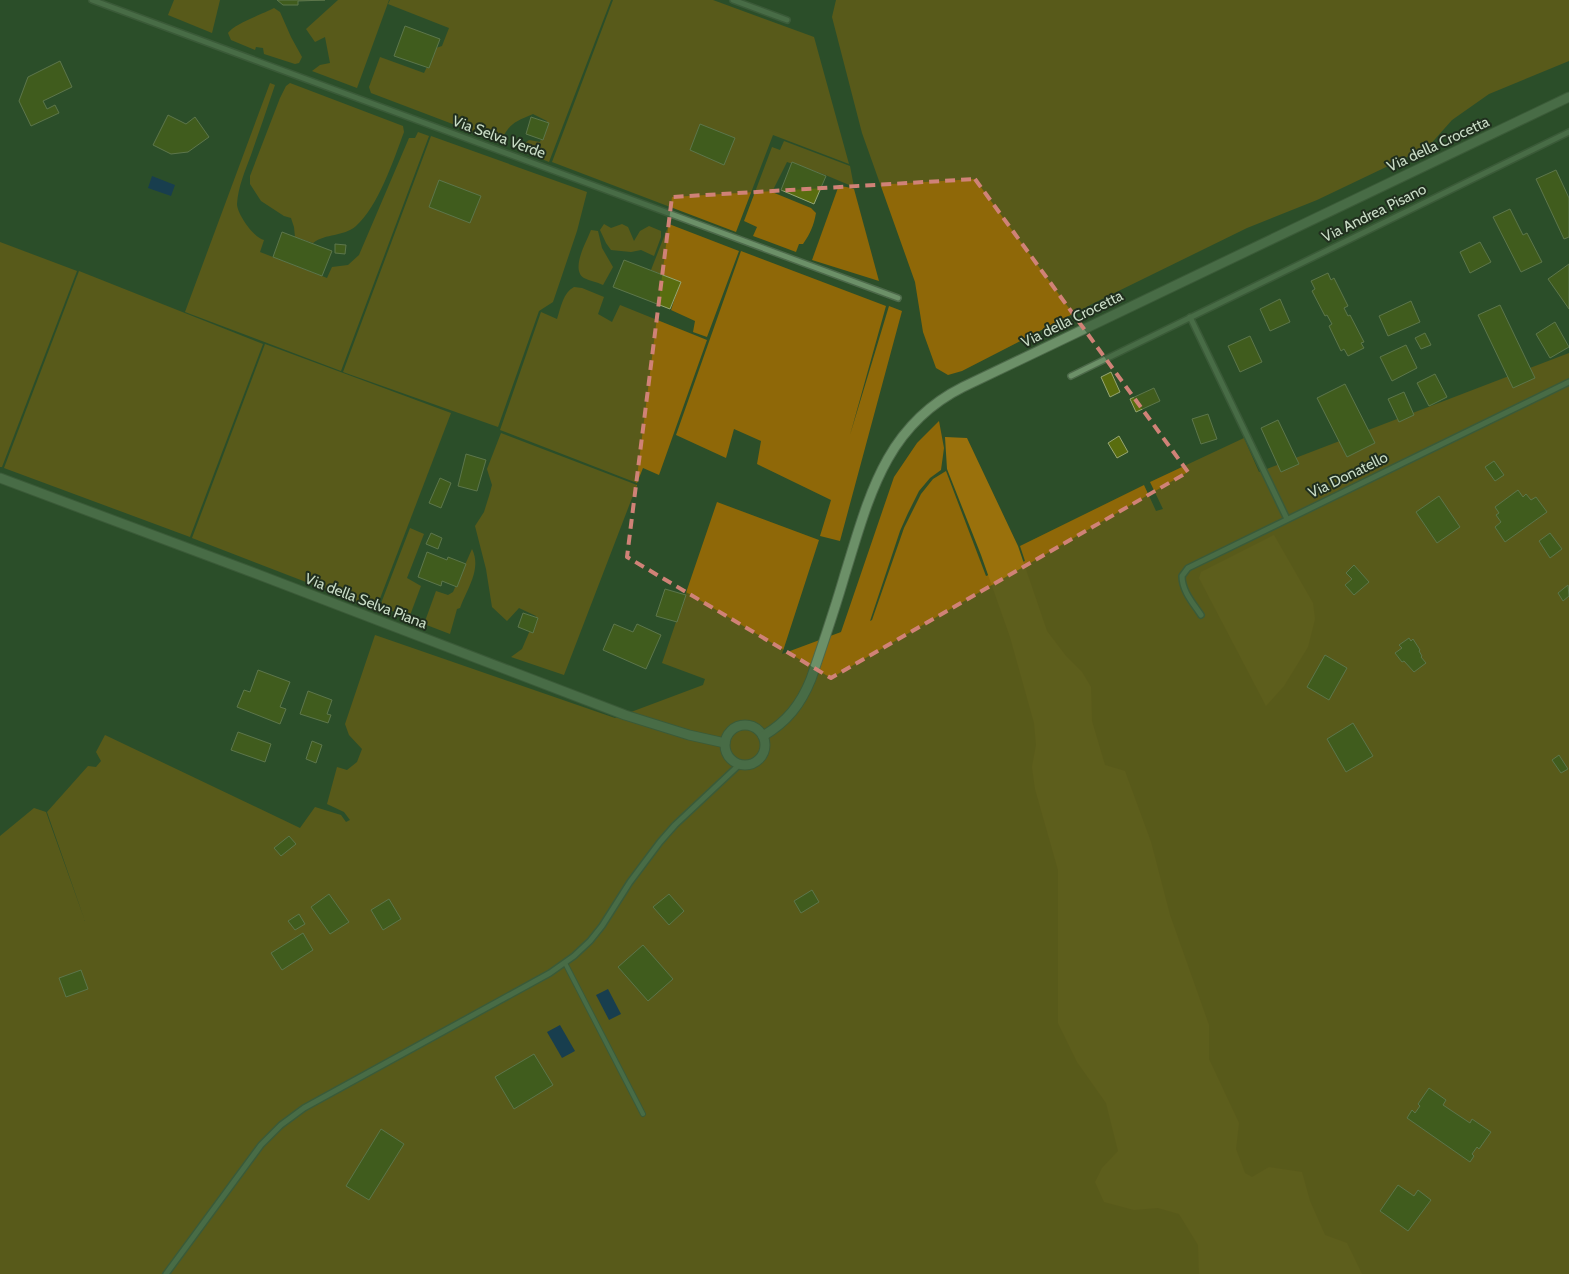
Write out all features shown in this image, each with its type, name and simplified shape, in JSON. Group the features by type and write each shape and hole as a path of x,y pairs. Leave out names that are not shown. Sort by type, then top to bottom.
{"street":[{"name":"Via Selva Verde","path":"92,0 898,298"},
{"path":"733,0 787,20"},
{"name":"Via della Crocetta","path":"763,736 786,720 793,713 804,695 811,679 870,494 893,450 927,410 946,396 963,387 1569,97"},
{"name":"Via Andrea Pisano","path":"1070,376 1569,132"},
{"path":"1190,317 1287,519"},
{"name":"Via Donatello","path":"1201,615 1184,589 1182,576 1184,571 1569,382"},
{"name":"Via della Selva Piana","path":"0,478 625,715 725,743"},
{"path":"741,725 754,727 763,736 765,742 762,755 752,763 740,764 728,756 725,743 730,731 741,725"},
{"path":"166,1274 256,1152 281,1125 311,1104 565,963 596,933 637,872 667,834 740,764"}],"lane":[{"path":"565,963 643,1114"}],"highlighted area":[{"path":"975,179 1188,472 831,678 627,557 672,197"}],"shaded area":[{"path":"174,0 220,0 212,33 168,15"},
{"path":"338,0 389,0 357,88 312,71 320,65 330,63 325,37 315,42 306,29"},
{"path":"390,0 611,0 549,162 518,149 529,140 540,142 547,121 533,114 513,124 500,142 371,93 369,87 380,57 424,73 436,48 442,46 449,28 388,4"},
{"path":"613,0 713,0 814,37 849,164 773,135 736,232 552,162"},
{"path":"836,0 1569,0 1569,61 1489,94 1452,120 1428,147 1317,200 1247,228 1094,303 962,371 948,375 936,368 923,332 915,282 862,133 832,17"},
{"path":"274,8 280,12 302,57 299,63 295,64 264,54 263,48 256,47 255,50 231,40 228,33 231,30"},
{"path":"270,83 275,85 242,179 237,204 238,208 251,230 264,240 260,252 327,278 332,267 348,265 359,255 409,138 415,138 418,132 429,136 341,371 185,312"},
{"path":"290,83 403,126 404,132 378,195 364,218 351,229 313,243 295,237 291,218 284,216 261,201 250,184 250,176 280,98 286,86"},
{"path":"431,136 587,192 577,231 553,302 539,311 498,427 343,372"},
{"path":"784,141 850,166 854,187 787,162 772,192 811,208 816,213 810,233 803,244 799,244 796,252 753,236 757,227 744,221 772,147 780,150"},
{"path":"839,185 854,189 879,281 812,260"},
{"path":"604,224 611,228 622,224 628,227 634,241 640,231 649,226 661,231 661,237 654,256 641,250 631,252 611,250 600,230"},
{"path":"669,224 739,251 707,337 693,332 695,321 671,310 680,282 651,270"},
{"path":"591,230 598,231 602,248 613,267 603,285 584,278 580,274 579,262"},
{"path":"0,242 77,271 2,467 0,467"},
{"path":"741,251 886,306 850,435 889,306 902,311 840,541 820,536 831,500 757,464 761,441 734,429 726,458 676,435"},
{"path":"79,271 263,344 190,537 4,468"},
{"path":"574,287 582,288 604,297 598,314 612,322 620,305 707,340 659,475 643,468 637,483 500,430 541,312 557,319 567,293"},
{"path":"265,344 451,413 376,609 192,538"},
{"path":"1569,353 1569,1274 0,1274 0,836 34,808 46,812 85,921 47,812 88,766 96,767 101,761 96,752 105,735 300,828 315,807 341,815 346,822 350,820 344,812 327,804 337,767 347,770 357,762 362,749 349,735 345,724 375,635 615,718 703,685 705,679 662,663 717,502 819,540 782,654 841,632 894,477 917,443 939,421 944,448 941,470 930,478 919,491 908,513 900,531 870,621 872,620 904,528 921,494 933,479 946,471 986,576 1025,561 1020,546 1144,485 1156,511 1163,509 1150,482 1244,438 1259,472"},
{"path":"501,433 637,485 564,675 511,657 522,649 536,616 519,608 507,621 492,607 486,569 475,526 484,512 489,496 492,485 487,469"},
{"path":"945,437 967,438 1018,546 1047,631 1066,656 1082,672 1091,687 1092,721 1105,765 1125,771 1151,842 1170,915 1209,1025 1209,1059 1239,1123 1236,1149 1245,1173 1252,1177 1269,1167 1302,1172 1310,1201 1325,1235 1347,1243 1362,1274 1199,1274 1198,1245 1179,1214 1158,1208 1134,1210 1104,1202 1095,1182 1102,1168 1118,1151 1106,1103 1077,1062 1058,1023 1058,870 1035,789 1032,767 1036,745 1034,723 1010,637 981,555 947,469"},
{"path":"410,528 424,534 407,578 421,586 409,618 380,606"},
{"path":"1274,535 1313,603 1315,619 1308,647 1284,686 1266,706 1199,578 1201,572"},
{"path":"472,549 475,556 475,564 472,579 460,608 457,609 450,634 424,624 436,591 448,595 453,592"}],"water":[{"path":"152,176 175,185 171,196 148,188"},
{"path":"608,989 621,1014 609,1020 596,995"},
{"path":"560,1025 575,1051 562,1058 547,1032"}],"building":[{"path":"277,0 325,0 298,1 298,5 283,5"},
{"path":"405,26 440,39 429,68 394,56"},
{"path":"60,61 72,87 43,101 47,109 55,105 59,113 31,126 19,101 28,77"},
{"path":"168,115 186,124 195,117 209,137 188,152 171,154 153,145"},
{"path":"531,117 549,123 543,140 526,134"},
{"path":"700,124 735,138 724,165 690,150"},
{"path":"792,162 826,176 814,204 781,190"},
{"path":"1556,170 1569,198 1569,237 1564,239 1536,179"},
{"path":"439,180 481,196 470,223 429,207"},
{"path":"1510,209 1523,235 1527,233 1542,262 1521,272 1493,217"},
{"path":"282,232 332,251 322,276 273,257"},
{"path":"1480,242 1491,262 1470,273 1460,252"},
{"path":"335,244 346,245 345,254 335,253"},
{"path":"624,260 681,282 670,309 613,287"},
{"path":"1569,264 1569,309 1548,279"},
{"path":"1328,273 1331,280 1334,278 1348,306 1344,308 1348,316 1350,315 1364,342 1361,343 1364,348 1348,356 1344,349 1341,351 1329,326 1332,324 1327,315 1325,316 1312,291 1315,289 1311,281"},
{"path":"1280,299 1290,322 1270,331 1260,309"},
{"path":"1411,301 1420,322 1388,336 1379,316"},
{"path":"1500,305 1535,378 1513,388 1478,315"},
{"path":"1555,322 1569,347 1550,358 1536,334"},
{"path":"1425,333 1431,345 1421,349 1415,338"},
{"path":"1250,336 1262,362 1240,372 1228,346"},
{"path":"1406,345 1417,368 1392,381 1380,357"},
{"path":"1111,372 1120,392 1110,397 1101,377"},
{"path":"1435,374 1447,397 1429,406 1417,383"},
{"path":"1345,384 1375,443 1347,457 1317,398"},
{"path":"1154,388 1160,401 1136,412 1130,399"},
{"path":"1404,392 1414,415 1399,422 1388,399"},
{"path":"1208,414 1217,439 1201,444 1192,419"},
{"path":"1278,420 1299,464 1281,472 1261,428"},
{"path":"1119,436 1128,452 1117,458 1108,443"},
{"path":"466,454 486,460 477,491 458,486"},
{"path":"1494,461 1504,475 1495,481 1485,467"},
{"path":"440,478 451,483 441,508 429,503"},
{"path":"1518,490 1523,497 1526,494 1531,500 1536,497 1547,512 1505,542 1495,527 1501,522 1496,515 1499,513 1495,507"},
{"path":"1439,496 1460,527 1437,543 1416,512"},
{"path":"431,533 442,538 438,549 426,544"},
{"path":"1550,533 1562,549 1550,558 1539,541"},
{"path":"427,552 447,560 448,557 466,564 457,587 442,581 441,586 418,577"},
{"path":"1354,565 1369,582 1354,595 1345,585 1352,579 1346,573"},
{"path":"1568,585 1569,596 1563,601 1558,593"},
{"path":"665,589 686,595 677,622 656,616"},
{"path":"523,613 538,618 533,633 518,627"},
{"path":"614,624 633,632 637,624 661,635 646,669 603,650"},
{"path":"1409,638 1411,641 1413,639 1420,650 1421,657 1426,663 1414,672 1395,653 1402,648 1399,645"},
{"path":"1325,655 1347,668 1329,700 1307,687"},
{"path":"258,670 290,682 280,707 286,709 280,724 237,707 244,690 250,692"},
{"path":"308,691 332,700 327,714 331,715 328,723 300,714"},
{"path":"1353,723 1373,756 1346,772 1327,739"},
{"path":"238,732 271,744 265,762 231,750"},
{"path":"312,741 322,745 316,763 306,759"},
{"path":"1559,755 1568,769 1561,773 1552,760"},
{"path":"289,836 296,844 281,856 274,848"},
{"path":"812,890 819,902 801,913 794,901"},
{"path":"329,894 349,922 330,934 311,907"},
{"path":"669,894 684,911 669,925 653,907"},
{"path":"389,899 401,919 383,930 371,910"},
{"path":"299,914 305,924 295,930 288,921"},
{"path":"303,933 313,950 282,970 271,953"},
{"path":"643,945 673,979 648,1001 618,967"},
{"path":"81,970 88,989 66,997 59,978"},
{"path":"534,1054 553,1085 514,1109 495,1077"},
{"path":"1429,1088 1446,1100 1443,1105 1470,1123 1472,1119 1491,1132 1479,1149 1477,1147 1472,1154 1474,1156 1470,1162 1407,1118 1412,1110 1415,1113 1420,1106 1418,1104"},
{"path":"381,1129 404,1144 369,1200 346,1186"},
{"path":"1398,1185 1414,1196 1418,1190 1431,1200 1408,1231 1380,1211"}]}
